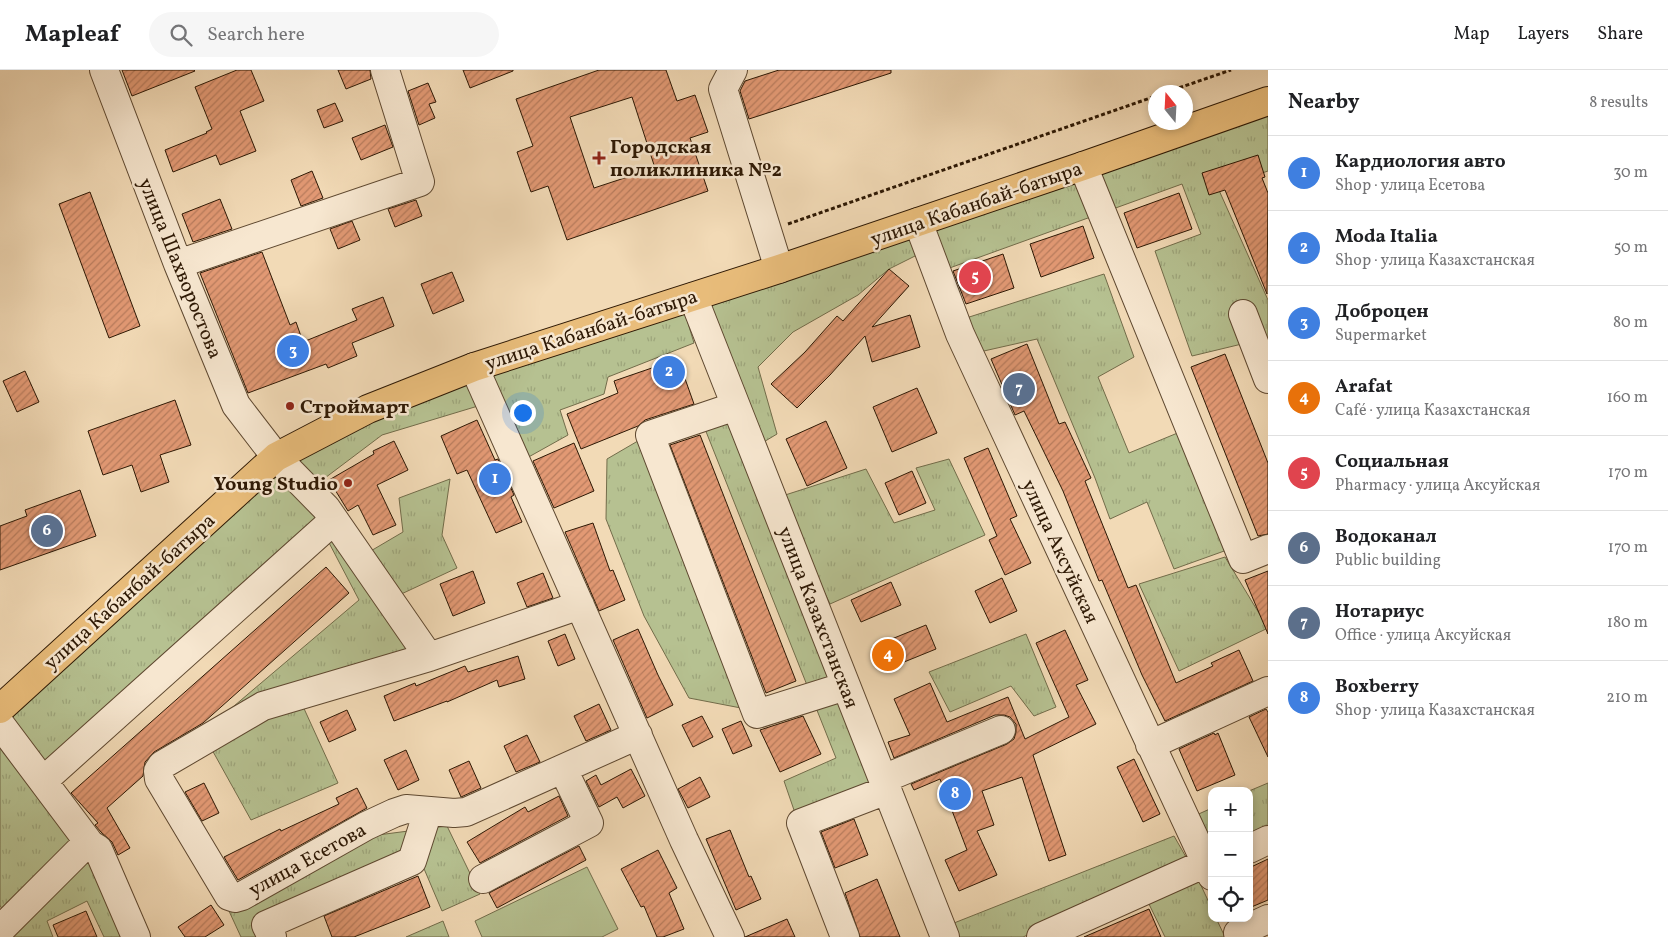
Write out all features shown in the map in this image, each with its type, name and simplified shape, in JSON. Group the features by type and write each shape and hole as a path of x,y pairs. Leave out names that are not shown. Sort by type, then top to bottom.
{"main road":[{"name":"улица Кабанбай-батыра","path":"0,708 276,457 368,409 474,367 779,269 1268,101"}],"street":[{"name":"улица Шахворостова","path":"104,70 178,264 236,406 276,457 326,508 429,657"},
{"path":"178,264 420,182 385,70"},
{"path":"724,76 779,269"},
{"path":"1083,166 1242,559 1268,549"},
{"name":"улица Аксуйская","path":"918,222 960,334 1208,867"},
{"name":"улица Казахстанская","path":"693,297 945,937"},
{"path":"1243,314 1267,375"},
{"path":"474,367 684,840 730,937"},
{"path":"736,406 650,434 757,714 846,686"},
{"path":"42,781 334,520"},
{"name":"улица Есетова","path":"580,605 429,657 263,706 162,765 158,771 159,779 229,896 235,898 242,896 366,826 394,813 406,810 466,812 638,734"},
{"path":"1150,745 1268,692"},
{"path":"0,724 90,844 98,850 136,937"},
{"path":"845,937 801,823 1001,730"},
{"path":"483,880 590,823 563,769"},
{"path":"272,937 266,925 412,861 428,810"},
{"path":"1253,847 1268,840"},
{"path":"3,930 83,847 90,844"},
{"path":"1041,937 1208,869"},
{"path":"1236,929 1268,920"}],"path":[{"path":"1187,85 1231,70"},
{"path":"767,231 1148,99"}],"green space":[{"path":"1268,107 1268,171 1218,188 1268,300 1268,358 1246,343 1192,356 1155,251 1201,234 1182,184 944,270 924,223"},
{"path":"917,235 923,252 889,269 858,295 793,332 758,367 777,434 757,446 702,302"},
{"path":"1104,274 1134,357 1098,377 1129,453 1180,432 1227,550 1174,569 1147,502 1110,519 1095,478 1037,339 975,353 963,319"},
{"path":"684,310 694,343 608,377 604,394 560,410 568,435 525,459 485,373"},
{"path":"470,374 478,406 382,435 317,484 287,459"},
{"path":"731,419 875,785 795,813 784,781 836,758 703,424"},
{"path":"643,438 741,708 689,698 644,616 606,519 607,459"},
{"path":"949,459 985,535 830,604 779,497 866,469 894,523 935,510 916,468"},
{"path":"273,473 321,523 32,783 80,840 4,915 0,905 0,725"},
{"path":"450,479 442,535 457,568 397,596 369,552 403,532 399,498"},
{"path":"336,532 421,654 201,734 359,600 327,539"},
{"path":"1225,557 1268,628 1179,671 1139,584"},
{"path":"1026,634 1056,707 1034,716 1011,686 950,712 929,672"},
{"path":"301,702 338,783 251,820 211,748"},
{"path":"1268,783 1268,833 1253,840 1253,832 1253,789"},
{"path":"1208,810 1208,851 1192,817"},
{"path":"447,826 480,894 442,911 422,864 263,937 241,937 229,911 370,836"},
{"path":"1174,836 1190,864 1023,937 956,937 954,923"},
{"path":"89,855 124,937 104,937 87,901 47,921 53,937 11,937"},
{"path":"587,867 618,929 602,937 482,937 475,921"},
{"path":"1198,879 1208,900 1208,922 1218,922 1225,937 1165,937 1147,900"},
{"path":"443,921 449,937 406,937"}],"building":[{"path":"122,70 194,70 195,71 132,96"},
{"path":"237,70 251,70 264,101 240,111 256,151 220,165 216,155 173,172 165,150 207,133 212,129 195,87"},
{"path":"338,70 370,70 371,79 346,89"},
{"path":"463,70 513,70 513,71 470,88"},
{"name":"Городская поликлиника №2","path":"599,70 666,70 677,101 695,95 708,132 690,138 708,191 567,240 548,186 531,192 517,152 533,146 516,99","holes":["632,97 655,168 594,188 570,117"]},
{"path":"779,70 891,70 891,73 749,119 740,91 745,81"},
{"path":"428,83 436,102 429,104 435,118 419,125 408,91"},
{"path":"335,103 343,121 324,128 317,110"},
{"path":"385,125 393,147 361,160 352,138"},
{"path":"1258,155 1265,177 1262,178 1268,193 1267,294 1225,190 1209,195 1202,173"},
{"path":"312,171 323,198 301,206 291,180"},
{"path":"90,192 140,326 109,338 59,204"},
{"path":"1179,193 1192,229 1137,248 1124,213"},
{"path":"220,199 232,229 193,242 182,214"},
{"path":"416,200 422,216 395,227 388,209"},
{"path":"352,221 360,240 338,249 330,229"},
{"path":"1083,226 1094,258 1041,277 1030,244"},
{"path":"262,252 290,325 296,322 303,342 357,320 352,309 383,297 394,326 352,343 357,356 328,368 326,364 248,393 200,273"},
{"path":"1003,254 1014,288 966,304 953,271"},
{"path":"889,269 909,286 872,327 910,315 920,347 872,362 865,336 797,408 771,384 805,352 837,316 843,321"},
{"path":"452,272 464,301 433,314 421,284"},
{"path":"1027,344 1059,424 1065,422 1091,478 1085,481 1128,588 1136,585 1176,683 1213,666 1211,663 1239,650 1253,681 1165,721 1142,675 1102,580 1099,581 1063,491 1024,411 1015,415 991,359"},
{"path":"1225,354 1268,463 1268,534 1258,536 1191,367"},
{"path":"678,359 694,404 645,420 638,426 581,449 567,414 618,393 614,381"},
{"path":"25,371 39,402 17,412 3,381"},
{"path":"917,388 937,433 892,452 873,407"},
{"path":"175,400 191,445 160,455 169,482 141,492 132,465 103,475 88,431"},
{"path":"477,420 495,460 498,459 514,495 511,497 522,522 496,533 467,470 457,474 441,436"},
{"path":"826,421 847,468 807,486 786,439"},
{"path":"700,435 796,681 766,693 670,445"},
{"path":"394,441 408,470 377,485 396,525 373,535 358,505 348,511 329,480 374,454 373,451"},
{"path":"574,443 594,491 554,508 533,461"},
{"path":"988,448 1017,516 1010,519 1031,563 1005,575 989,540 997,536 964,458"},
{"path":"912,471 926,503 899,515 885,483"},
{"path":"80,490 96,536 0,570 0,526 27,516 25,510"},
{"path":"593,523 610,571 613,570 625,600 599,611 565,532"},
{"path":"326,567 349,593 203,723 154,752 145,762 143,776 107,808 130,848 118,855 112,842 95,825 98,823 71,793"},
{"path":"473,571 485,603 453,616 440,584"},
{"path":"1268,571 1268,634 1245,580"},
{"path":"543,573 553,598 527,607 517,583"},
{"path":"1002,578 1017,611 990,623 975,591"},
{"path":"891,582 901,605 861,622 851,600"},
{"path":"926,625 936,649 882,671 872,647"},
{"path":"638,629 673,705 647,718 613,640"},
{"path":"1065,630 1088,680 1076,685 1096,724 1033,755 1066,855 1049,861 1022,777 982,791 994,825 977,831 997,875 959,891 945,860 967,850 940,779 914,790 911,784 1007,744 1014,739 1016,724 1010,717 995,715 894,758 888,742 910,735 894,699 930,683 947,722 1008,697 1025,739 1069,717 1036,643"},
{"path":"565,634 575,659 558,666 548,641"},
{"path":"518,656 525,679 499,687 497,680 447,702 394,721 384,696 415,683 416,686 465,666 468,672"},
{"path":"599,704 611,730 586,741 574,716"},
{"path":"1266,709 1268,712 1268,757 1249,717"},
{"path":"347,710 356,730 329,742 320,722"},
{"path":"702,716 713,737 693,747 682,725"},
{"path":"803,716 821,754 780,772 760,730"},
{"path":"741,721 752,746 733,754 722,729"},
{"path":"1214,733 1215,735 1218,733 1235,775 1197,791 1179,749"},
{"path":"527,735 540,762 516,772 504,746"},
{"path":"406,750 419,780 398,790 384,760"},
{"path":"1134,759 1160,814 1143,822 1117,767"},
{"path":"469,761 481,788 461,797 449,770"},
{"path":"631,769 645,796 623,808 617,797 599,807 586,781 596,775 601,785"},
{"path":"700,777 710,797 688,808 678,789"},
{"path":"204,783 219,813 202,821 185,792"},
{"path":"357,788 367,808 238,880 224,857 280,829 281,831 339,804 336,798"},
{"path":"559,796 568,816 480,863 467,842 525,807 528,812"},
{"path":"854,819 868,855 835,868 821,832"},
{"path":"730,830 749,877 751,876 761,899 736,910 706,839"},
{"path":"579,846 586,860 497,908 489,893"},
{"path":"658,850 677,888 669,893 684,929 663,937 657,937 644,906 641,907 621,869"},
{"path":"1268,859 1268,900 1253,906 1253,877 1253,866"},
{"path":"418,876 430,907 354,937 332,937 324,916"},
{"path":"877,879 900,937 860,937 845,893"},
{"path":"211,905 224,925 205,937 185,937 178,927"},
{"path":"1149,909 1161,937 1084,937"},
{"path":"86,911 97,937 58,937 53,925"},
{"path":"787,919 795,937 745,937"}],"place":[{"name":"Городская поликлиника №2","path":"599,158"},
{"name":"Социальная","path":"975,277"},
{"name":"Доброцен","path":"293,351"},
{"name":"Moda Italia","path":"669,372"},
{"name":"Нотариус","path":"1019,389"},
{"name":"Строймарт","path":"290,406"},
{"name":"Кардиология авто","path":"495,479"},
{"name":"Young Studio","path":"348,483"},
{"name":"Водоканал","path":"47,531"},
{"name":"Arafat","path":"888,655"},
{"name":"Boxberry","path":"955,794"}]}
